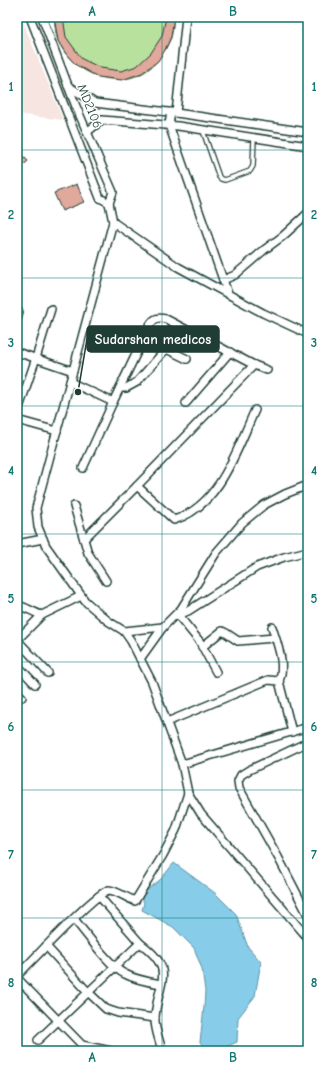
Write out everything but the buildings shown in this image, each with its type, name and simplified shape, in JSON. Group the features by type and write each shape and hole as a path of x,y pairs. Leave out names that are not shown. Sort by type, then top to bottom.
{"street":[{"name":"MD2106","path":"30,17 100,198 109,203"},
{"name":"MD2106","path":"42,17 68,86 113,192 109,203 114,222"},
{"path":"186,17 174,112 169,125 228,294"},
{"path":"68,86 96,103 174,112 308,132"},
{"path":"186,127 187,114"},
{"path":"87,132 102,120 186,127 308,146"},
{"path":"223,280 235,275 283,236 308,213"},
{"path":"307,935 201,814 188,793 182,764 152,682 131,641 124,631 108,621 81,596 46,546 38,527 36,508 114,222 178,267 263,313 308,334"},
{"path":"17,414 51,309"},
{"path":"17,320 20,312"},
{"path":"83,468 153,320 159,318 166,319 254,365 267,370"},
{"path":"144,338 187,359"},
{"path":"120,388 126,388 136,382 166,349"},
{"path":"17,352 73,371"},
{"path":"186,403 230,352"},
{"path":"84,539 254,365"},
{"path":"70,382 113,402"},
{"path":"137,486 174,520 187,515 214,491 224,476 255,410"},
{"path":"17,420 57,431"},
{"path":"140,659 163,627 176,616 216,553 242,523 264,505 284,494 308,486"},
{"path":"74,506 88,553 106,581"},
{"path":"17,544 43,539"},
{"path":"176,616 188,611 257,567 284,557 308,551"},
{"path":"48,673 17,640 42,615 81,596"},
{"path":"17,605 42,615"},
{"path":"176,616 202,647 216,672"},
{"path":"124,631 163,627"},
{"path":"272,627 282,669 282,674 279,681 292,732"},
{"path":"202,647 222,631 238,641 275,638"},
{"path":"17,665 35,684"},
{"path":"167,722 268,680 279,681"},
{"path":"182,764 306,728 308,737"},
{"path":"308,742 249,770 241,775 238,781 240,788 308,915"},
{"path":"111,1051 82,1045 17,977 84,908 105,892 111,890 134,901 163,855 176,830 188,793"},
{"path":"99,896 162,966 163,977 155,1018 162,1051"},
{"path":"74,918 114,967 124,974 140,980 161,984"},
{"path":"38,1040 140,943"},
{"path":"46,946 88,992 106,1009 118,1013 155,1018"}],"lane":[{"path":"202,130 219,177 225,180 250,170 253,166 254,138"}],"shaded area":[{"path":"17,17 21,17 63,120 17,114"}],"green space":[{"path":"54,17 174,17 171,38 156,63 143,73 131,78 119,80 106,79 94,75 73,61 64,52 58,41"}],"water":[{"path":"174,863 215,893 236,914 248,947 261,962 255,996 238,1018 237,1042 217,1051 207,1051 200,1042 205,991 202,969 194,948 173,927 142,910 144,903 141,895 161,879"}],"place":[{"name":"Sudarshan medicos","path":"78,392"}]}
